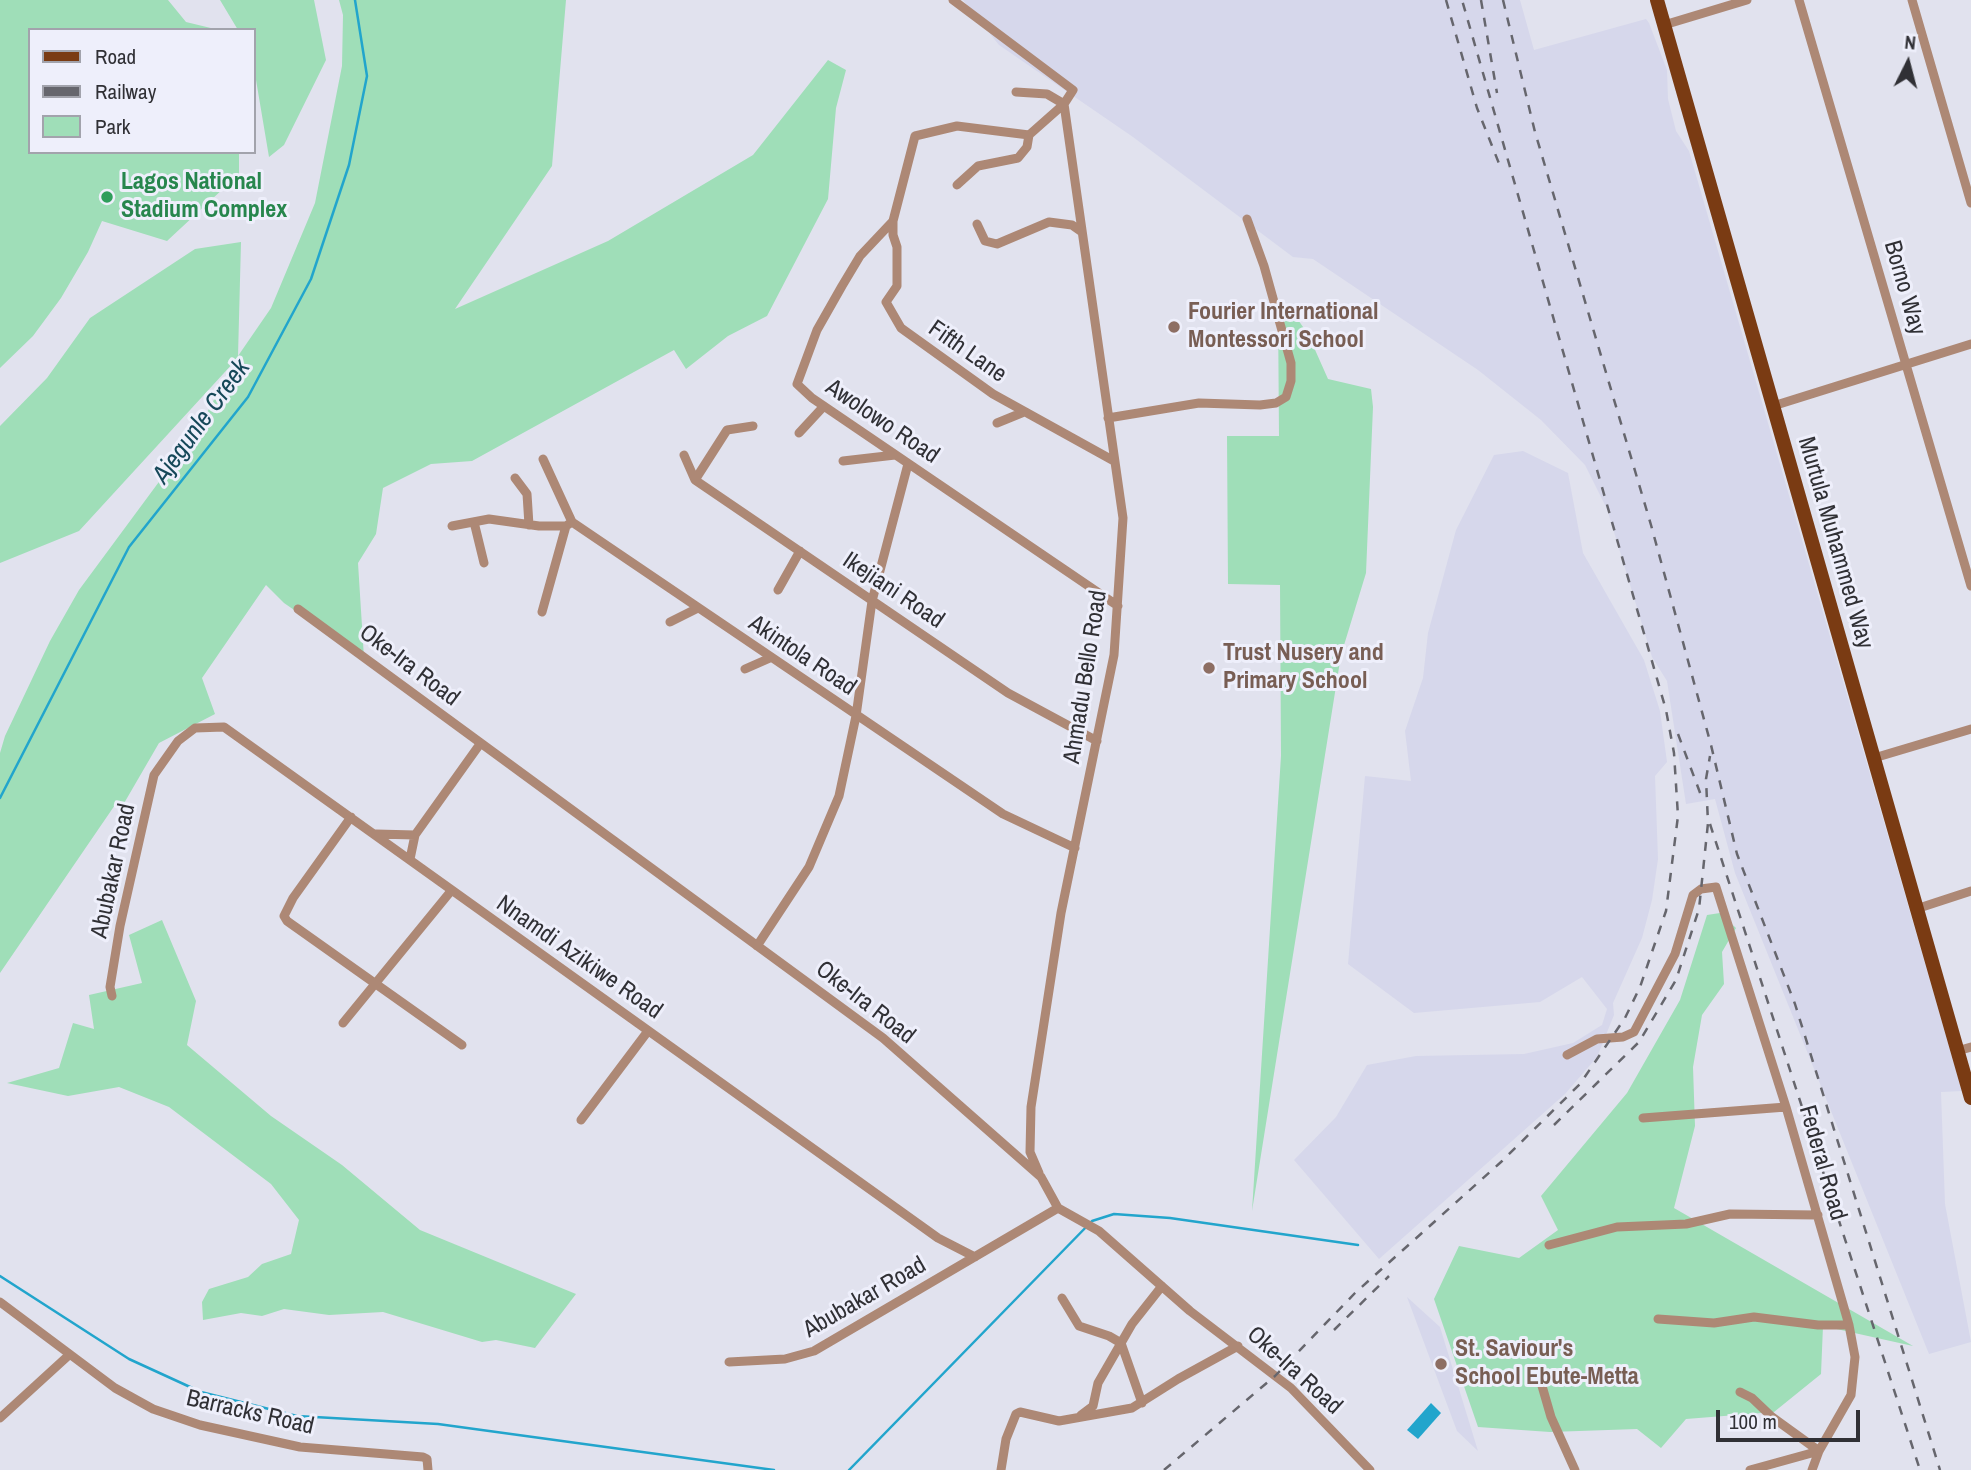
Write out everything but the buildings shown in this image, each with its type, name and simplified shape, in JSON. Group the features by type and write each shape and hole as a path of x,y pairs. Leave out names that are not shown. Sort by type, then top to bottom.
{"main road":[{"name":"Murtula Muhammed Way","path":"1657,0 1916,909 1964,1049 1971,1098"}],"street":[{"path":"953,0 1073,90 1065,104 1029,135 1027,148 1018,158 978,166 957,185"},
{"path":"1664,25 1747,0"},
{"name":"Borno Way","path":"1799,0 1971,586"},
{"path":"1912,0 1971,203"},
{"path":"1016,92 1047,94 1065,104"},
{"name":"Ahmadu Bello Road","path":"1041,1177 1030,1152 1031,1107 1061,913 1114,655 1123,518 1065,104"},
{"name":"Awolowo Road","path":"1029,135 957,126 915,136 893,221 860,256 817,330 798,378 800,389 1118,606"},
{"path":"1108,418 1199,403 1276,403 1286,397 1291,381 1291,363 1264,266 1247,219"},
{"name":"Fifth Lane","path":"893,221 893,235 897,247 897,286 886,302 901,328 949,365 1024,412 1114,461"},
{"path":"977,224 985,241 996,244 1049,222 1072,225 1082,232"},
{"path":"1773,405 1971,344"},
{"path":"799,433 824,407"},
{"path":"997,423 1024,412"},
{"path":"695,480 727,430 752,426"},
{"path":"684,455 695,480"},
{"path":"843,461 895,455"},
{"path":"542,612 569,524 543,459"},
{"path":"757,946 809,867 839,796 856,716 872,601 908,464"},
{"path":"515,478 527,494 529,525"},
{"name":"Ikejiani Road","path":"695,480 1008,693 1097,741"},
{"path":"452,526 489,519 529,525 569,524"},
{"path":"474,522 484,563"},
{"name":"Akintola Road","path":"569,524 1003,814 1075,848"},
{"path":"778,590 800,551"},
{"name":"Oke-Ira Road","path":"298,608 883,1038 1041,1177 1058,1208 1099,1231 1162,1286 1291,1388 1370,1470"},
{"path":"670,622 698,608"},
{"path":"745,669 770,658"},
{"name":"Nnamdi Azikiwe Road","path":"164,757 195,728 224,727 376,834 451,891 569,971 648,1031 938,1238 975,1257"},
{"path":"1874,758 1971,729"},
{"path":"410,859 415,835 480,744"},
{"name":"Abubakar Road","path":"112,996 110,987 120,926 152,786 164,757"},
{"path":"351,817 283,913 287,921 462,1045"},
{"path":"376,834 415,835"},
{"name":"Federal Road","path":"1567,1055 1597,1039 1623,1037 1634,1032 1675,954 1693,895 1701,889 1716,887 1818,1215 1849,1325 1855,1357 1853,1386 1812,1470"},
{"path":"343,1023 451,891"},
{"path":"1916,909 1971,891"},
{"path":"581,1119 648,1031"},
{"path":"1643,1118 1786,1107"},
{"path":"975,1257 1020,1233 1058,1208"},
{"path":"1549,1245 1617,1227 1686,1224 1730,1214 1818,1215"},
{"name":"Abubakar Road","path":"729,1363 785,1359 814,1351 975,1257"},
{"path":"1080,1416 1093,1406 1098,1382 1121,1343 1162,1286"},
{"path":"1062,1298 1079,1326 1121,1343 1142,1403"},
{"path":"0,1302 69,1354 0,1418"},
{"path":"1658,1319 1714,1323 1754,1317 1818,1325 1849,1325"},
{"path":"1001,1470 1006,1439 1016,1414 1020,1412 1059,1422 1080,1416 1115,1412 1142,1403 1178,1379 1238,1346"},
{"name":"Barracks Road","path":"69,1354 132,1400 200,1425 300,1447 422,1457 427,1459 428,1470"},
{"path":"1540,1380 1551,1417 1575,1470"},
{"path":"1740,1392 1752,1398 1772,1417 1819,1451"},
{"path":"1750,1470 1819,1451"},
{"path":"1779,1462 1790,1470"}],"shaded area":[{"path":"963,0 1520,0 1534,50 1646,19 1667,70 1668,99 1676,131 1689,151 1962,1091 1941,1092 1945,1204 1971,1342 1929,1354 1735,873 1715,799 1686,804 1667,681 1652,657 1607,509 1585,465 1541,420 1478,370 1313,259 1293,257 1133,137 999,45"},
{"path":"1523,451 1568,473 1583,553 1644,660 1660,711 1667,762 1655,776 1658,859 1652,900 1642,938 1613,1003 1614,1015 1597,1057 1565,1094 1379,1259 1294,1160 1336,1117 1367,1065 1416,1056 1524,1054 1573,1043 1602,1025 1607,1009 1582,977 1540,1002 1414,1013 1348,964 1365,776 1411,781 1405,731 1423,678 1428,633 1456,530 1494,455"},
{"name":"St. Saviour's School Ebute-Metta","path":"1407,1297 1440,1327 1478,1451 1457,1431"}],"green space":[{"name":"Lagos National Stadium Complex","path":"0,0 168,0 186,22 211,28 28,28 28,154 239,154 239,174 167,241 102,221 88,252 61,298 33,336 0,368"},
{"path":"220,0 314,0 326,60 284,145 269,157 256,80 256,28 237,28"},
{"path":"339,0 566,0 552,166 455,309 608,241 753,155 828,60 846,70 836,108 828,199 767,316 728,336 686,369 674,350 472,461 431,464 383,488 376,534 358,563 364,658 284,603 266,585 202,678 215,714 159,743 123,805 117,802 0,973 0,753 5,736 50,641 79,590 198,429 235,361 79,531 0,563 0,426 47,378 90,318 195,249 241,242 238,356 271,308 315,203 342,66 343,15"},
{"path":"1278,307 1296,317 1308,334 1328,379 1371,389 1373,407 1366,573 1341,655 1252,1211 1281,756 1280,585 1228,584 1227,436 1279,436"},
{"path":"1720,913 1736,928 1722,952 1724,984 1702,1015 1693,1067 1695,1126 1674,1208 1913,1346 1823,1326 1821,1374 1774,1412 1686,1419 1661,1448 1637,1429 1550,1432 1478,1427 1434,1299 1459,1246 1519,1258 1558,1230 1541,1196 1627,1093 1680,1000 1707,915"},
{"path":"162,920 196,1001 187,1045 271,1116 342,1165 420,1230 576,1294 535,1348 496,1340 482,1342 383,1312 329,1315 284,1309 262,1316 241,1313 203,1320 202,1302 209,1289 248,1277 262,1264 291,1254 299,1220 271,1184 169,1107 119,1087 68,1096 7,1083 59,1068 73,1023 94,1029 89,995 142,983 129,935"}],"water":[{"path":"1431,1403 1441,1413 1418,1439 1407,1430"}],"waterway":[{"name":"Ajegunle Creek","path":"0,798 129,547 248,397 311,279 349,165 367,76 355,0"},
{"path":"849,1470 1092,1221 1114,1214 1170,1218 1358,1245"},
{"path":"0,1276 129,1359 201,1392 297,1416 438,1424 774,1470"}],"railway":[{"path":"1446,0 1477,108 1500,166"},
{"path":"1164,1470 1275,1376 1355,1293 1501,1162 1580,1084 1625,1018 1640,987 1666,911 1678,816 1674,753 1666,710 1462,0"},
{"path":"1481,0 1497,93"},
{"path":"1503,0 1535,132 1651,525 1711,745 1737,854 1795,1004 1940,1470"},
{"path":"1678,734 1702,798"},
{"path":"1554,1125 1639,1042 1676,980 1699,909 1708,823 1706,779 1710,756"},
{"path":"1710,824 1920,1470"},
{"path":"1334,1330 1389,1276"}],"place":[{"name":"Lagos National Stadium Complex","path":"107,197"},
{"name":"Fourier International Montessori School","path":"1174,327"},
{"name":"Trust Nusery and Primary School","path":"1209,668"},
{"name":"St. Saviour's School Ebute-Metta","path":"1441,1364"}]}
